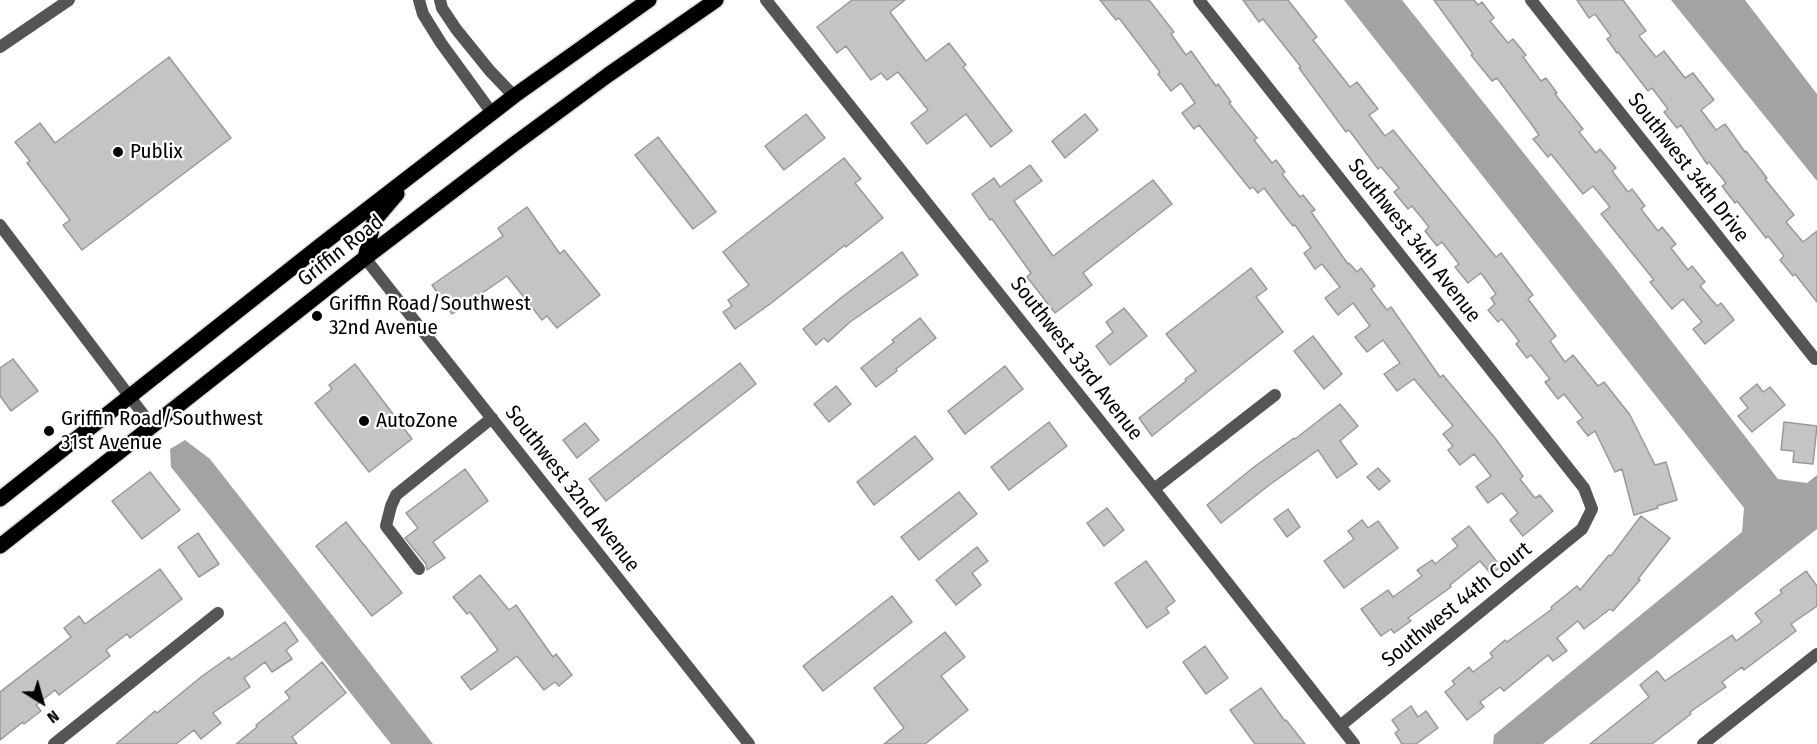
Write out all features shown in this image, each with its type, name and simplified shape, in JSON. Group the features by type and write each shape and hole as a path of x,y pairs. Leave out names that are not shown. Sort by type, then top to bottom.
{"main road":[{"name":"Griffin Road","path":"0,499 514,96 650,0"},
{"path":"679,25 699,0"},
{"name":"Griffin Road","path":"0,546 365,258 550,117 716,0"},
{"path":"365,258 374,221 416,172"}],"street":[{"path":"0,47 69,0"},
{"path":"419,0 423,14 441,43 492,113"},
{"path":"440,0 442,8 456,29 514,96"},
{"name":"Southwest 33rd Avenue","path":"766,0 1354,744"},
{"name":"Southwest 34th Avenue","path":"1199,0 1584,488 1592,509"},
{"name":"Southwest 34th Drive","path":"1531,0 1815,359"},
{"path":"0,225 152,426"},
{"name":"Southwest 32nd Avenue","path":"365,258 749,744"},
{"path":"1154,489 1275,396"},
{"path":"419,568 386,526 396,495 492,418"},
{"name":"Southwest 44th Court","path":"1340,726 1582,529 1592,509"},
{"path":"54,744 218,613"},
{"path":"1703,744 1817,654"}],"shaded area":[{"path":"1344,0 1402,0 1612,264 1778,479 1807,483 1817,475 1817,529 1543,744 1493,744 1494,735 1742,532 1744,508"},
{"path":"1671,0 1745,0 1817,94 1817,181"},
{"path":"185,440 210,459 433,744 391,744 171,467 170,449"}],"building":[{"path":"852,0 905,0 890,12 926,61 949,43 966,65 963,67 1012,131 991,147 966,114 927,144 911,123 928,110 898,72 887,80 881,73 871,80 846,46 837,53 817,27"},
{"path":"1100,0 1149,0 1174,32 1171,34 1186,55 1191,51 1257,138 1254,140 1272,163 1276,160 1285,172 1282,174 1300,197 1303,195 1315,210 1311,212 1348,264 1357,272 1361,268 1375,286 1371,289 1387,310 1391,307 1440,377 1443,375 1495,438 1523,476 1520,479 1535,498 1540,495 1553,511 1523,536 1510,520 1518,513 1502,493 1488,503 1476,487 1491,476 1474,454 1460,465 1448,450 1453,446 1443,434 1453,426 1414,379 1397,391 1384,374 1400,363 1383,340 1367,352 1355,337 1370,326 1353,303 1338,315 1325,298 1340,287 1322,264 1315,269 1304,253 1311,248 1295,225 1293,226 1264,188 1258,193 1253,187 1250,189 1199,125 1194,129 1182,113 1195,103 1181,83 1171,91 1158,74 1160,72 1119,18 1116,20"},
{"path":"1243,0 1288,0 1317,37 1313,40 1350,87 1357,82 1378,109 1369,115 1385,136 1393,130 1496,257 1501,253 1533,295 1528,299 1556,336 1550,341 1565,362 1573,355 1598,386 1604,382 1630,415 1655,465 1666,462 1677,500 1634,515 1622,469 1615,472 1595,431 1588,436 1577,422 1583,418 1564,394 1558,399 1545,382 1550,379 1531,355 1527,358 1516,344 1519,341 1502,319 1498,322 1488,310 1495,304 1491,298 1496,294 1481,273 1468,283 1455,267 1459,264 1442,242 1437,246 1425,231 1429,227 1412,206 1408,209 1394,192 1399,188 1381,167 1378,169 1349,130 1346,132 1299,68 1301,67 1263,19 1259,22"},
{"path":"1434,0 1474,0 1478,5 1482,2 1494,18 1490,21 1508,43 1513,39 1526,55 1523,57 1541,81 1546,78 1557,93 1555,94 1583,129 1579,132 1596,153 1600,149 1616,168 1612,171 1628,192 1632,189 1645,206 1641,209 1658,231 1662,227 1676,244 1671,248 1688,270 1692,266 1705,282 1700,286 1717,306 1721,303 1734,320 1705,344 1693,329 1702,322 1683,299 1672,309 1650,282 1654,280 1601,214 1610,207 1593,186 1583,194 1551,154 1548,157 1533,139 1539,135 1532,125 1497,78 1492,81 1471,55 1473,54"},
{"path":"1577,0 1623,0 1646,31 1639,36 1656,57 1664,51 1685,78 1693,73 1714,100 1701,110 1716,130 1725,124 1767,178 1765,179 1794,215 1786,222 1803,242 1817,231 1817,302 1795,274 1793,276 1780,260 1784,256 1768,236 1766,238 1737,201 1735,203 1722,186 1726,183 1709,162 1707,164 1681,125 1677,128 1664,112 1668,109 1652,88 1648,91 1617,53 1607,39 1611,36 1595,14 1589,18"},
{"name":"Publix","path":"169,57 231,138 82,250 63,225 70,220 27,163 30,161 15,142 40,123 55,143"},
{"path":"806,114 825,138 784,170 765,146"},
{"path":"1085,114 1098,130 1065,158 1052,141"},
{"path":"658,137 716,212 693,229 635,155"},
{"path":"844,158 861,179 855,183 883,218 735,329 723,312 732,306 728,300 749,285 723,252"},
{"path":"1030,165 1042,181 1014,201 1053,256 1153,180 1172,204 1083,273 1092,285 1055,313 1027,277 1031,273 972,194 994,178 1000,187"},
{"path":"527,207 560,254 564,250 600,295 557,328 547,316 542,320 507,276 452,314 432,285 503,236 498,228"},
{"path":"902,252 918,275 850,322 828,342 824,338 816,345 803,329"},
{"path":"1251,268 1267,289 1256,297 1283,332 1152,436 1139,418 1196,371 1166,334"},
{"path":"1124,308 1147,336 1110,365 1096,346 1113,332 1106,322"},
{"path":"920,318 936,338 876,387 861,368"},
{"path":"1313,336 1342,374 1324,389 1294,351"},
{"path":"13,359 38,391 11,411 0,396 0,368"},
{"path":"740,363 756,384 606,501 589,479"},
{"name":"AutoZone","path":"355,364 412,439 369,472 315,403 332,389 329,385"},
{"path":"1005,366 1023,389 965,434 948,411"},
{"path":"1757,384 1763,392 1770,387 1785,405 1752,432 1738,416 1748,408 1740,398"},
{"path":"836,386 851,404 829,422 814,404"},
{"path":"1340,404 1358,426 1340,441 1357,464 1337,478 1318,450 1221,523 1207,505 1254,467"},
{"path":"1049,422 1067,446 1009,490 991,467"},
{"path":"1784,422 1817,426 1813,464 1793,462 1794,451 1781,450"},
{"path":"585,423 599,440 577,458 563,440"},
{"path":"915,436 933,459 874,505 857,482"},
{"path":"1378,468 1390,481 1379,490 1367,477"},
{"path":"465,469 488,501 433,542 445,558 427,570 426,564 405,538 418,528 406,513"},
{"path":"150,472 180,510 142,539 112,501"},
{"path":"959,492 977,514 919,560 901,537"},
{"path":"1107,508 1124,530 1104,546 1087,523"},
{"path":"1288,509 1300,527 1287,537 1274,519"},
{"path":"1641,516 1670,538 1638,579 1640,580 1613,611 1610,609 1584,629 1578,621 1557,638 1567,651 1553,661 1548,655 1504,691 1500,687 1480,702 1484,707 1467,720 1445,692 1455,684 1452,681 1469,667 1473,672 1493,657 1490,653 1505,640 1507,642 1552,609 1551,607 1577,586 1580,590 1609,555 1611,556"},
{"path":"1362,520 1368,528 1378,521 1398,548 1344,588 1324,561 1354,539 1348,531"},
{"path":"346,522 402,593 372,616 316,546"},
{"path":"1469,526 1501,567 1491,574 1480,561 1450,585 1451,587 1408,618 1411,621 1394,633 1391,629 1381,636 1361,609 1388,590 1393,597 1422,576 1417,570 1432,560 1435,564 1458,546 1452,539"},
{"path":"198,533 219,564 199,577 178,547"},
{"path":"977,547 988,561 972,573 981,585 956,605 936,580"},
{"path":"1146,561 1175,601 1166,608 1169,613 1147,628 1115,583"},
{"path":"160,569 182,599 130,638 127,634 106,650 110,656 59,695 55,690 36,705 41,711 0,740 0,692 71,637 64,628 79,616 85,624"},
{"path":"1806,571 1817,586 1817,606 1791,624 1796,631 1744,670 1742,667 1722,682 1726,687 1690,712 1691,714 1652,744 1590,744 1649,697 1640,685 1657,671 1665,681 1732,635 1736,641 1762,622 1755,613 1782,593 1780,590"},
{"path":"480,575 509,610 516,605 553,657 556,654 572,675 559,686 555,682 544,690 517,656 471,690 461,677 498,650 470,612 467,614 453,597"},
{"path":"892,596 912,622 823,691 803,666"},
{"path":"285,622 298,641 286,650 292,659 272,672 265,662 244,678 250,687 213,713 221,723 201,739 194,730 176,744 116,744 201,677 229,657 231,660"},
{"path":"945,632 965,657 941,676 968,710 925,744 884,744 904,728 874,688"},
{"path":"1205,646 1228,678 1206,694 1183,662"},
{"path":"322,662 346,693 292,737 297,744 236,744 290,698 285,692"},
{"path":"1261,688 1305,744 1255,744 1230,710"},
{"path":"1411,706 1418,717 1426,711 1438,728 1416,744 1402,744 1395,733 1399,730 1392,720"}],"place":[{"name":"Publix","path":"118,152"},
{"name":"Griffin Road/Southwest 32nd Avenue","path":"317,316"},
{"name":"AutoZone","path":"364,421"},
{"name":"Griffin Road/Southwest 31st Avenue","path":"49,431"}]}
